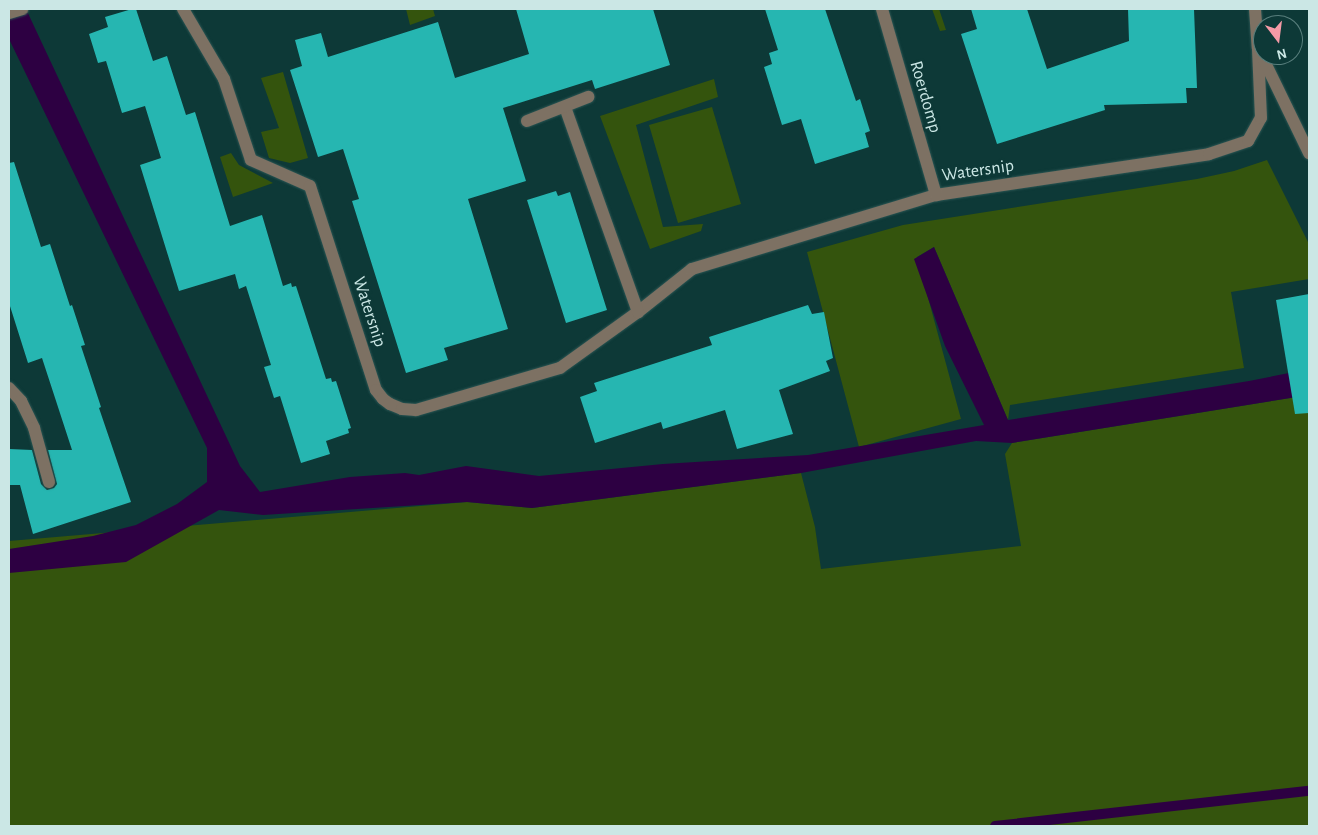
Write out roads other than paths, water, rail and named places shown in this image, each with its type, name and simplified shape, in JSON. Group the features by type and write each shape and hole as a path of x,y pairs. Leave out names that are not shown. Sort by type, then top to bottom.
{"street":[{"path":"9,13 22,9"},
{"name":"Watersnip","path":"183,9 224,79 251,160 310,186 376,390 383,399 402,409 416,410 560,368 638,312 692,269 936,195 1209,154 1248,141 1261,118 1259,65"},
{"name":"Roerdomp","path":"882,9 936,195"},
{"path":"1266,65 1309,153"},
{"path":"527,121 588,97"},
{"path":"564,107 638,312"},
{"path":"9,388 21,401 34,428 49,482"}],"waterway":[{"path":"995,826 1309,791"}]}
